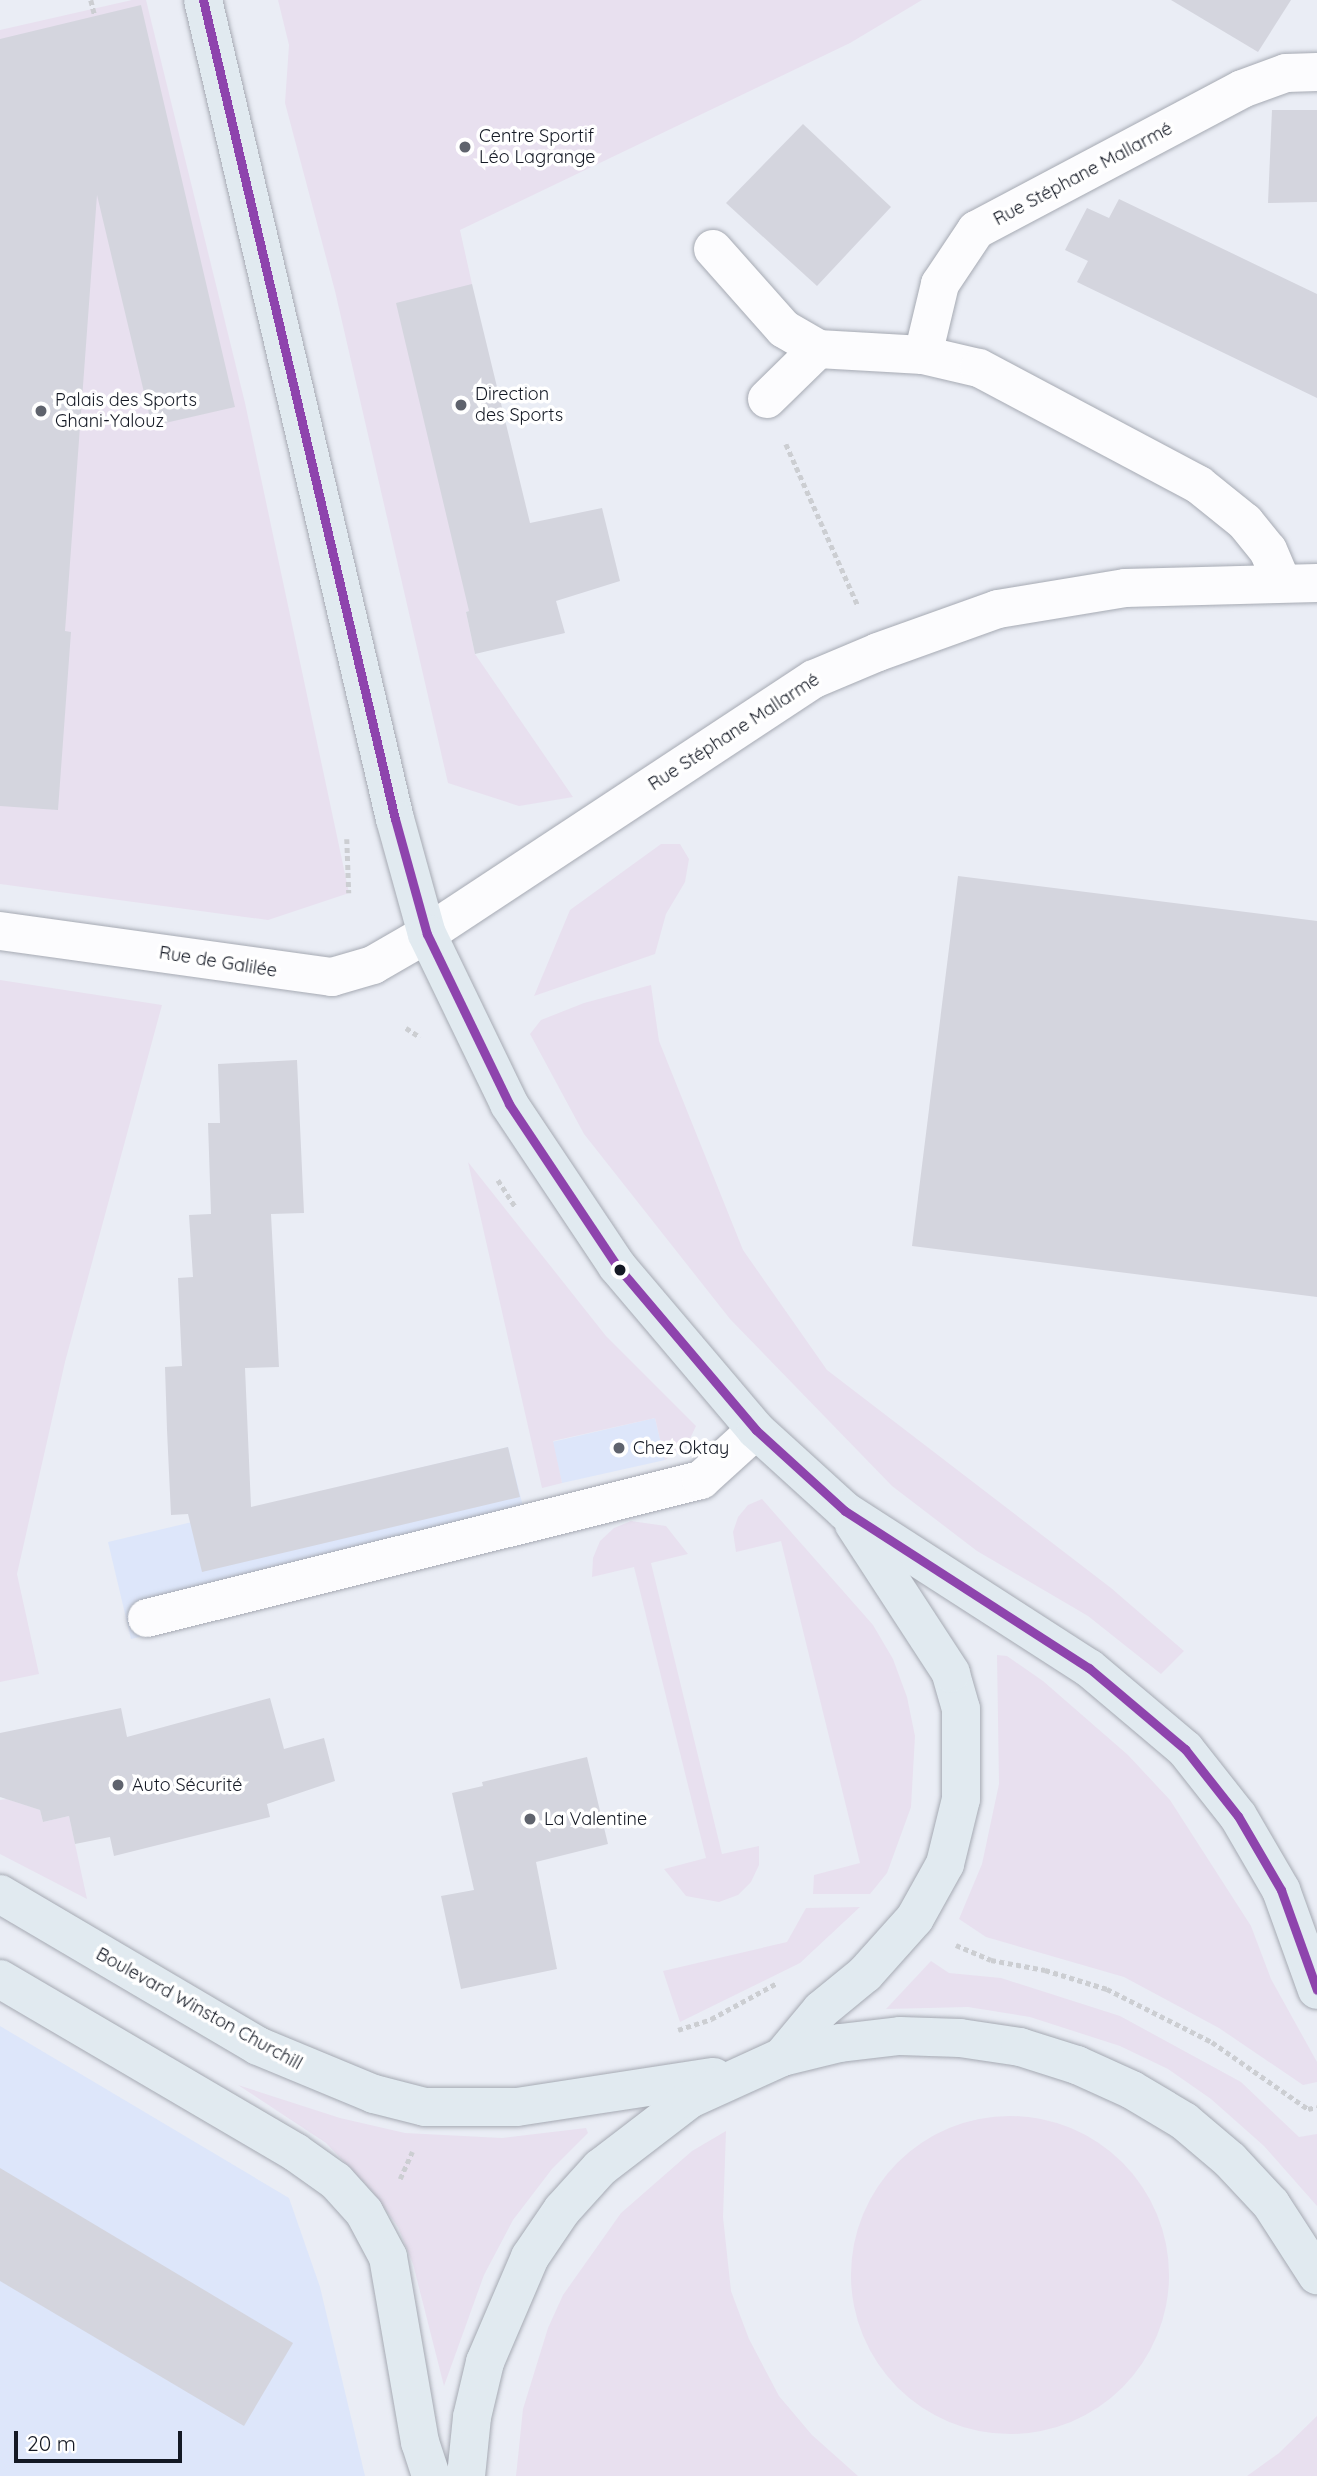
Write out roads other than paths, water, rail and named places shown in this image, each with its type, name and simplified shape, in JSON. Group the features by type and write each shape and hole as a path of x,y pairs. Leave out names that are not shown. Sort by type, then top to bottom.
{"main road":[{"path":"203,0 394,819 427,934 509,1104 617,1266 756,1430 845,1511 1088,1668 1185,1749 1238,1816 1281,1890 1317,1990"},
{"path":"782,2057 821,2010 865,1974 915,1918 945,1864 961,1799 961,1709 951,1673 845,1511"},
{"name":"Boulevard Winston Churchill","path":"0,1894 258,2046 344,2085 425,2107 517,2107 740,2073"},
{"path":"0,1979 295,2152 336,2181 364,2212 388,2257 420,2442 431,2476"},
{"path":"466,2476 472,2417 485,2361 530,2257 562,2210 625,2146 690,2099 740,2073 782,2057 840,2043 900,2036 960,2038 1020,2047 1077,2065 1163,2109 1230,2160 1271,2204 1317,2275"}],"street":[{"name":"Rue Stéphane Mallarmé","path":"923,355 940,284 976,230 1242,89 1286,73 1317,72"},
{"name":"Rue Stéphane Mallarmé","path":"713,249 784,329 818,349 923,355 979,368 1199,485 1238,514 1299,582"},
{"path":"766,399 818,349"},
{"name":"Rue Stéphane Mallarmé","path":"427,934 814,679 998,609 1125,588 1299,582"},
{"name":"Rue de Galilée","path":"0,931 332,976 373,965 427,934"},
{"path":"147,1618 701,1480 756,1430"}],"place":[{"name":"Centre Sportif Léo Lagrange","path":"465,147"},
{"name":"Direction des Sports","path":"461,405"},
{"name":"Palais des Sports Ghani-Yalouz","path":"41,411"},
{"name":"Chez Oktay","path":"619,1448"},
{"name":"Auto Sécurité","path":"118,1785"},
{"name":"La Valentine","path":"530,1819"}]}
